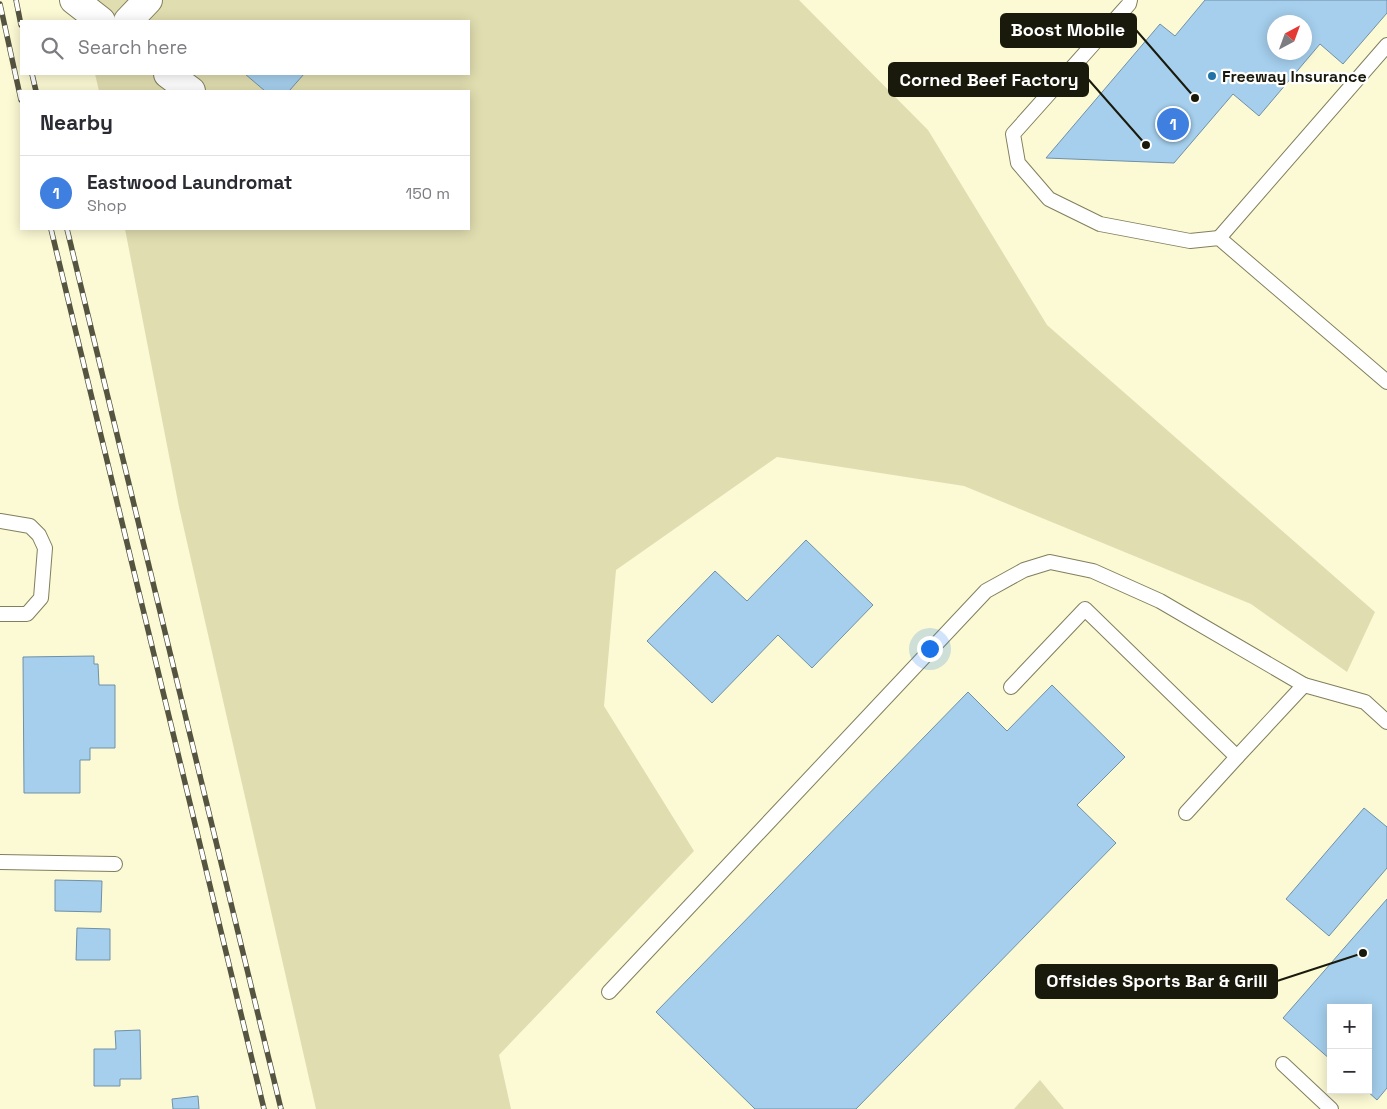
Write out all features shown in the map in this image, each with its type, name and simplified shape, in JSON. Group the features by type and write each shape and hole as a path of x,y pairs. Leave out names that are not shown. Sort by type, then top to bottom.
{"street":[{"path":"74,0 100,20"},
{"path":"129,20 148,0"},
{"path":"169,75 190,90"}],"lane":[{"path":"1130,0 1129,4 1013,134 1018,163 1049,199 1100,224 1190,241 1219,238 1387,44"},
{"path":"1219,238 1387,382"},
{"path":"0,521 30,526 39,535 45,548 41,598 26,614 0,614"},
{"path":"609,992 986,592 1024,570 1050,562 1093,571 1160,601 1304,685 1365,702 1387,722"},
{"path":"1011,688 1085,609 1237,757"},
{"path":"1186,813 1304,685"},
{"path":"0,862 115,864"},
{"path":"1283,1064 1330,1109"}],"shaded area":[{"path":"81,0 799,0 928,130 1047,325 1375,612 1347,672 1251,604 964,486 777,457 616,570 604,706 694,851 499,1055 511,1109 316,1109 179,507 125,230 470,230 470,90 99,90 95,75 470,75 470,20 85,20"},
{"path":"1040,1080 1064,1109 1014,1109"}],"building":[{"path":"1205,0 1387,0 1387,13 1343,64 1320,44 1312,53 1312,15 1267,15 1267,60 1306,60 1259,116 1233,94 1174,163 1046,158 1160,24 1175,36"},
{"path":"246,75 303,75 290,90 264,90"},
{"path":"806,540 873,605 812,668 778,635 712,703 647,641 715,571 747,601"},
{"path":"94,656 94,664 98,664 99,685 115,685 115,748 90,748 90,760 80,760 80,793 24,793 23,657"},
{"path":"1052,685 1125,757 1077,805 1116,843 856,1109 755,1109 656,1012 968,692 1007,731"},
{"path":"1364,808 1387,827 1387,868 1329,936 1286,899"},
{"path":"55,880 102,881 101,912 55,911"},
{"path":"1387,899 1387,1088 1377,1100 1370,1094 1372,1094 1372,1004 1327,1004 1327,1056 1283,1018"},
{"path":"77,928 110,929 110,960 76,960"},
{"path":"140,1030 141,1079 120,1079 120,1086 94,1086 94,1049 116,1049 115,1031"},
{"path":"198,1096 199,1109 173,1109 172,1099"}],"railway":[{"path":"16,0 20,20"},
{"path":"0,4 20,95"},
{"path":"32,75 36,90"},
{"path":"51,230 264,1109"},
{"path":"67,230 281,1109"}],"place":[{"name":"Freeway Insurance","path":"1212,76"},
{"name":"Boost Mobile","path":"1195,98"},
{"name":"Eastwood Laundromat","path":"1173,124"},
{"name":"Corned Beef Factory","path":"1146,145"},
{"name":"Offsides Sports Bar & Grill","path":"1363,953"}]}
